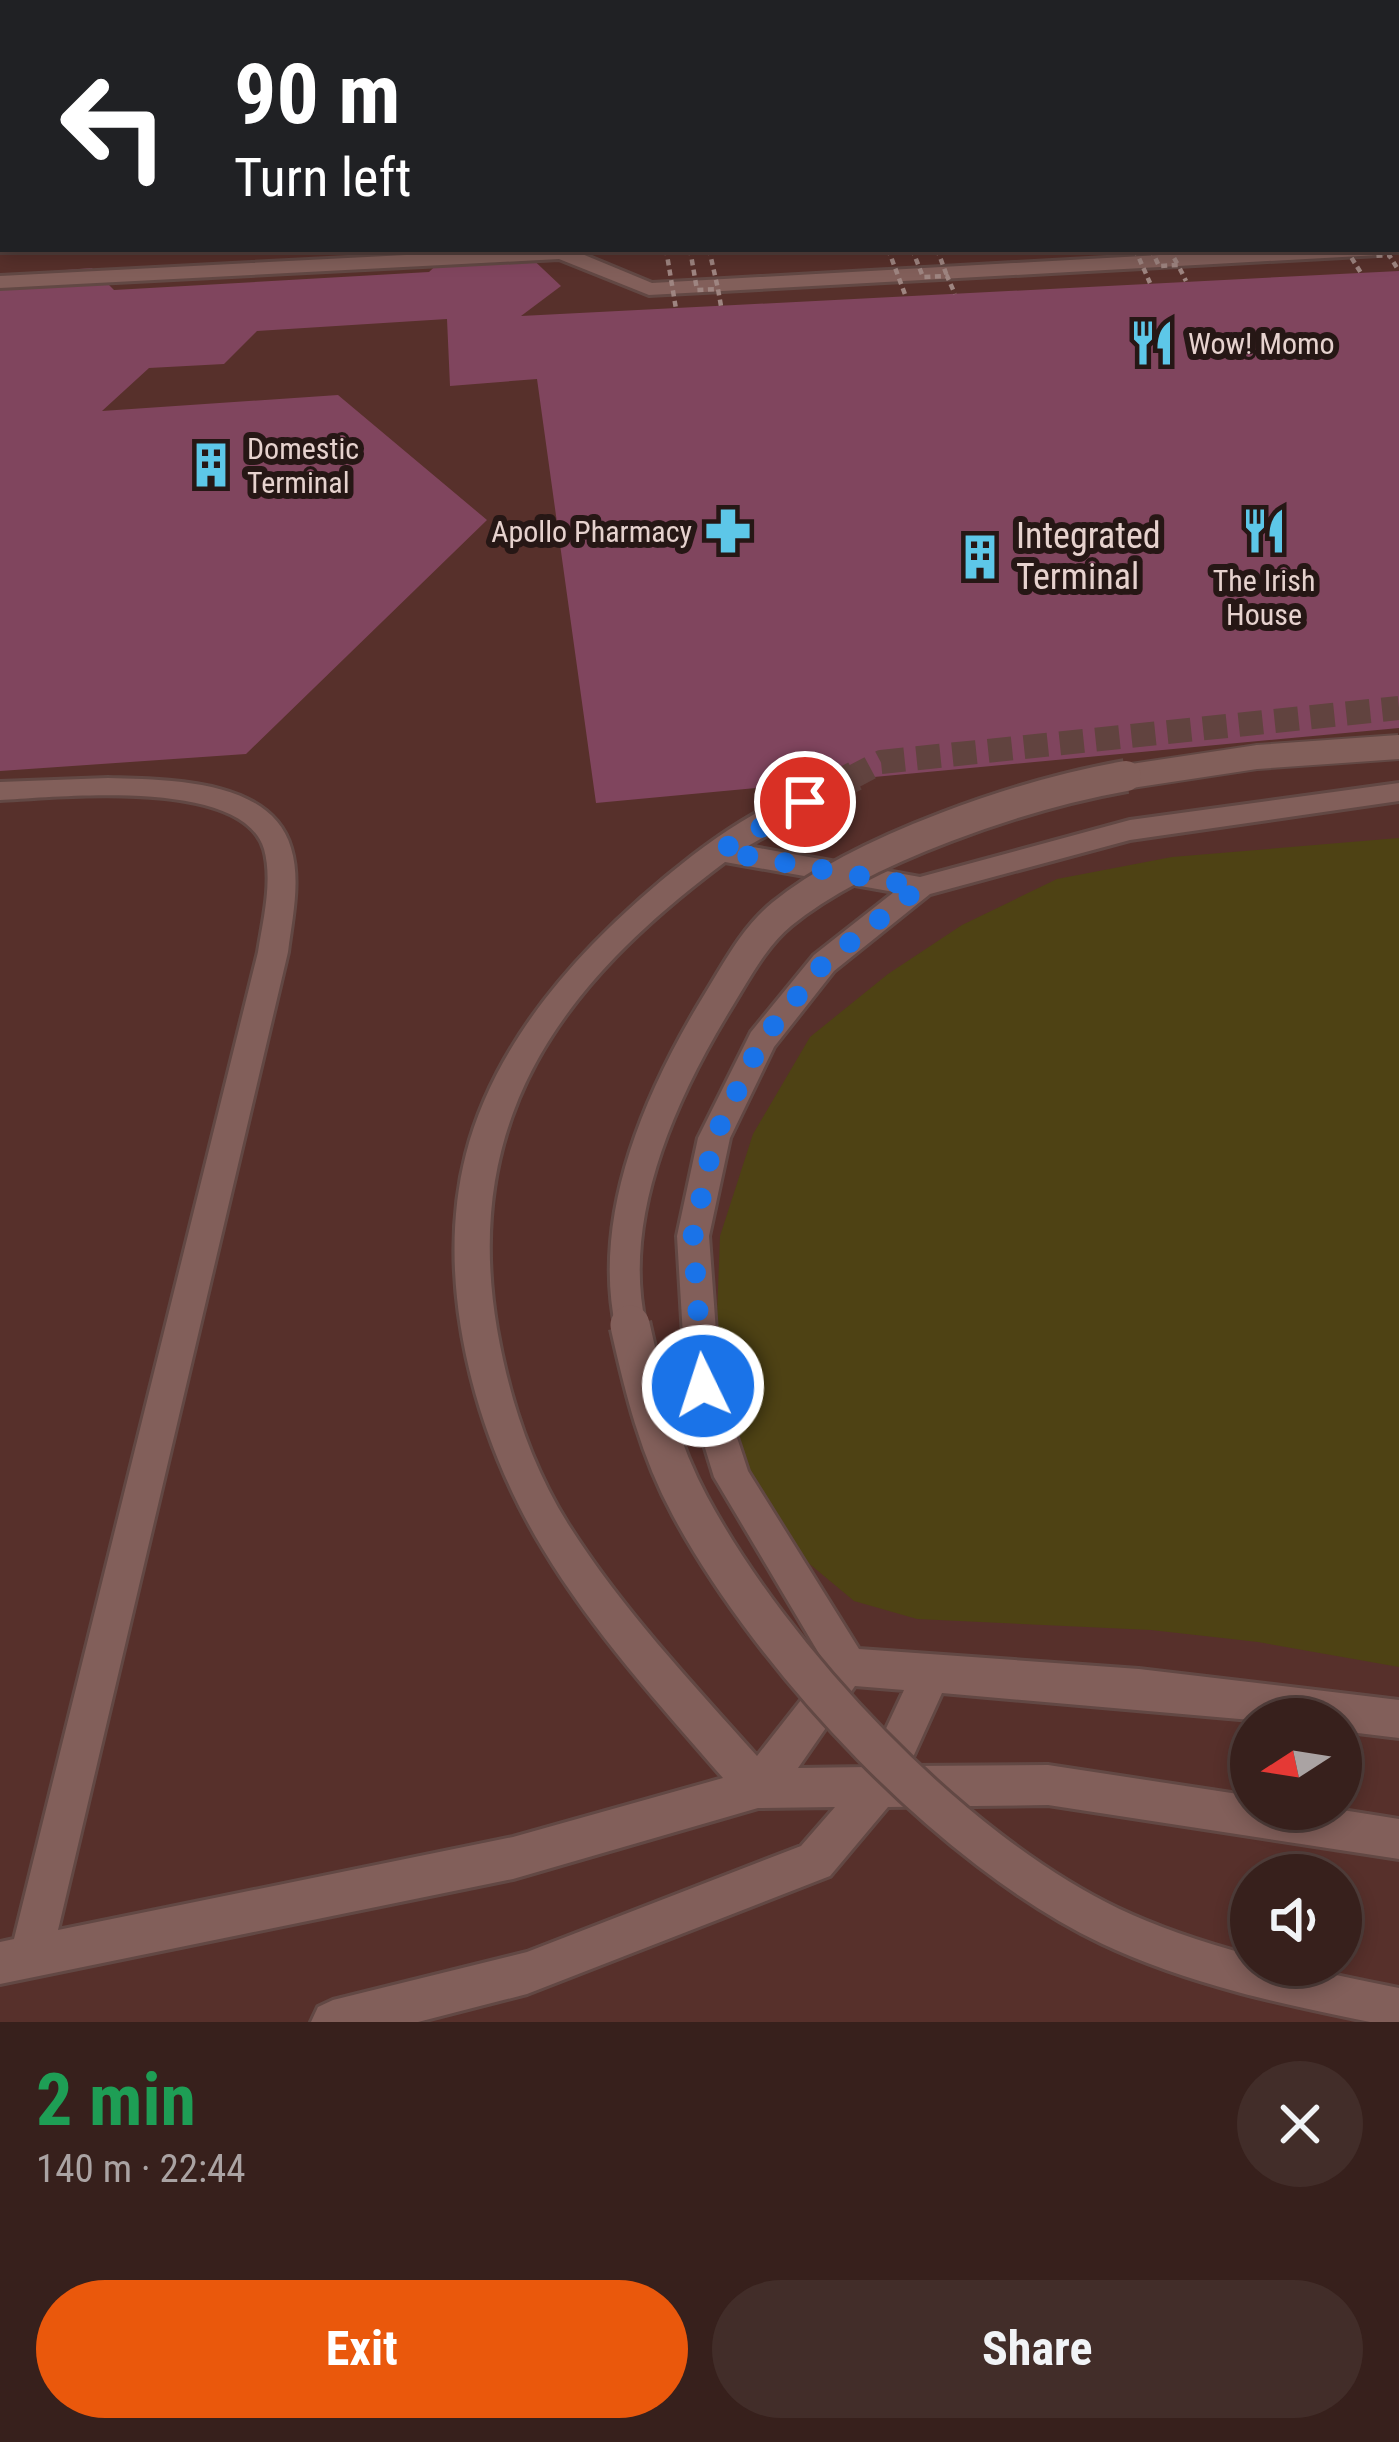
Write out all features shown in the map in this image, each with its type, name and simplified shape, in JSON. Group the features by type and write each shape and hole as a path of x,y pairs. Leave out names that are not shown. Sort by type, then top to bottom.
{"street":[{"path":"0,282 562,253 649,289 1324,252"},
{"path":"1399,747 1198,763 1103,778 985,809 885,854 770,925 669,1076 644,1138 628,1214 625,1309 642,1400 701,1529 762,1623 854,1726 951,1819 1029,1881 1137,1937 1235,1973 1399,2008"},
{"path":"0,791 148,789 218,798 244,807 267,824 277,845 280,892 273,952 15,1961 513,1858 758,1788 1048,1785 1399,1839"},
{"path":"848,1667 732,1478 703,1386 693,1236 714,1138 762,1040 824,963 920,887 1130,830 1399,792"},
{"path":"758,1788 605,1610 532,1493 486,1377 472,1274 479,1173 494,1113 535,1035 619,936 720,851 805,802"},
{"path":"720,851 920,887"},
{"path":"758,1788 848,1667"},
{"path":"848,1667 1138,1688 1399,1719"},
{"path":"333,2022 527,1973 815,1861 879,1787 931,1675"}],"path":[{"path":"667,252 676,308"},
{"path":"691,252 697,290 718,289"},
{"path":"710,252 721,306"},
{"path":"889,252 905,297"},
{"path":"913,252 923,277 947,276"},
{"path":"938,252 955,294"},
{"path":"1136,252 1150,283"},
{"path":"1152,252 1159,266 1178,265"},
{"path":"1171,252 1186,281"},
{"path":"1348,252 1360,273"},
{"path":"1372,252 1389,255 1399,271"}],"shaded area":[{"path":"0,252 1399,252 1399,2022 0,2022"},
{"path":"1399,838 1399,1667 1258,1642 1151,1630 917,1619 854,1601 782,1541 740,1458 716,1342 720,1236 753,1134 810,1037 888,974 962,925 1057,879 1172,857"}],"building":[{"name":"Integrated Terminal","path":"525,252 561,286 521,316 1399,271 1399,728 596,803 537,379 450,386 447,319 257,331 224,364 149,368 102,411 338,395 487,520 246,754 0,771 0,275 92,268 114,290 429,272 448,254"}],"tunnel":[{"path":"849,779 881,762 1399,708"},
{"path":"849,779 855,776"},
{"path":"805,801 849,779"}],"place":[{"name":"Wow! Momo","path":"1152,343"},
{"name":"Domestic Terminal","path":"211,465"},
{"name":"Apollo Pharmacy","path":"728,531"},
{"name":"The Irish House","path":"1264,531"},
{"name":"Integrated Terminal","path":"980,557"}],"route":[{"path":"703,1386 693,1236 714,1138 762,1040 824,963 920,887 720,851 805,802"}]}
